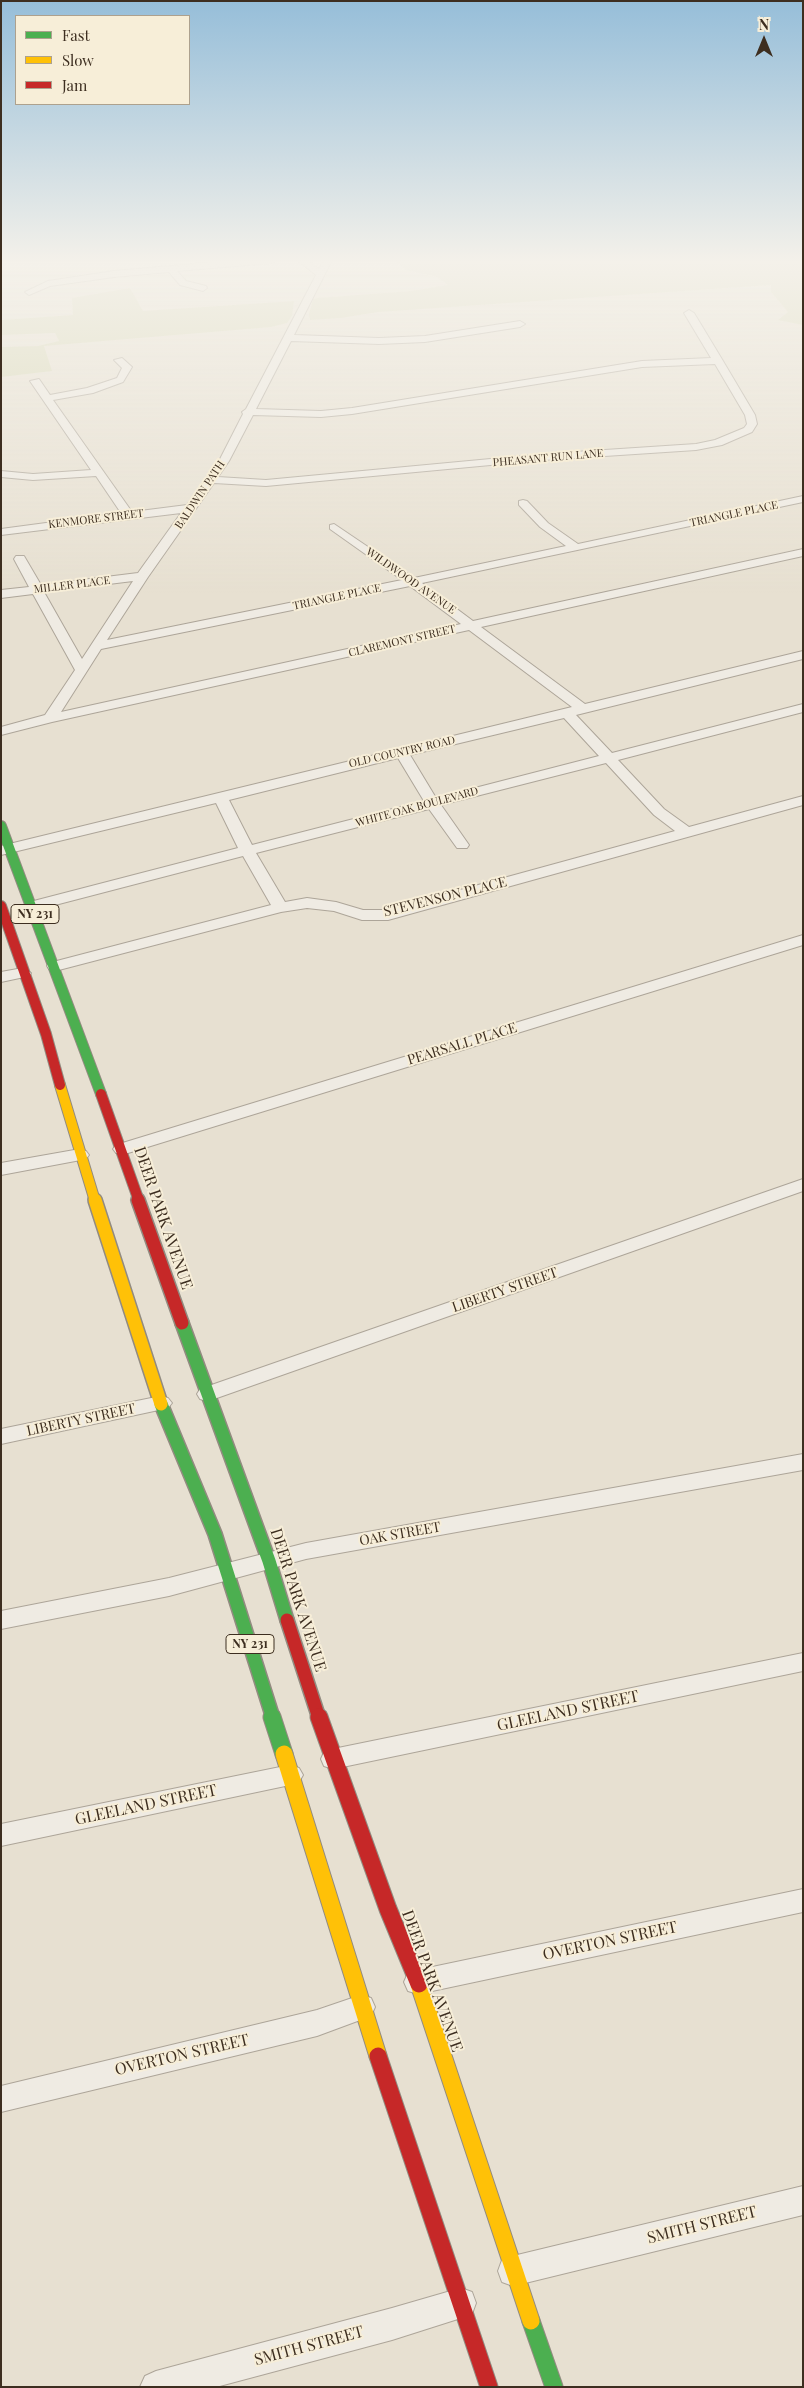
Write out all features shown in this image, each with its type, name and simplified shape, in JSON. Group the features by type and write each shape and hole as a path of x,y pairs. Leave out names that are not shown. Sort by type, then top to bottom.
{"main road":[{"name":"DEER PARK AVENUE","path":"1,826 6,850 32,906 55,966 122,1149 207,1394 270,1561 295,1645 333,1759 388,1909 418,1982 513,2270 554,2387"},
{"name":"NY 231","path":"1,906 23,974 46,1034 80,1155 161,1402 215,1534 228,1573 361,2007 489,2387"}],"street":[{"path":"48,398 90,391 120,380 126,371"},
{"name":"BALDWIN PATH","path":"50,718 142,576 224,461 247,412 269,371"},
{"path":"247,412 321,414 352,411 596,371"},
{"name":"PHEASANT RUN LANE","path":"211,480 244,483 290,482 718,443 748,430 752,424 750,415 724,371"},
{"path":"35,381 128,515"},
{"path":"1,474 33,477 98,473"},
{"name":"TRIANGLE PLACE","path":"97,646 576,548 803,499"},
{"path":"523,503 544,525 576,548"},
{"name":"KENMORE STREET","path":"3,532 192,508"},
{"name":"WILDWOOD AVENUE","path":"334,527 412,581 583,709"},
{"path":"3,532 18,555 81,669"},
{"name":"CLAREMONT STREET","path":"1,731 50,718 803,552"},
{"name":"MILLER PLACE","path":"1,594 142,576"},
{"name":"OLD COUNTRY ROAD","path":"6,850 220,796 803,655"},
{"name":"WHITE OAK BOULEVARD","path":"32,906 803,708"},
{"path":"567,713 659,812 686,832"},
{"path":"401,752 432,803 462,845"},
{"path":"220,796 246,851 280,907"},
{"name":"STEVENSON PLACE","path":"55,966 280,907 307,903 336,907 362,915 388,914 803,800"},
{"name":"PEARSALL PLACE","path":"122,1149 803,940"},
{"path":"1,977 23,974"},
{"path":"1,1169 80,1155"},
{"name":"LIBERTY STREET","path":"207,1394 803,1185"},
{"name":"LIBERTY STREET","path":"1,1437 161,1402"},
{"name":"OAK STREET","path":"1,1620 228,1573 306,1550 803,1462"},
{"name":"GLEELAND STREET","path":"333,1759 803,1662"},
{"name":"GLEELAND STREET","path":"1,1836 290,1775"},
{"name":"OVERTON STREET","path":"418,1982 803,1900"},
{"name":"OVERTON STREET","path":"1,2098 318,2023 361,2007"},
{"name":"SMITH STREET","path":"513,2270 803,2200"},
{"name":"SMITH STREET","path":"156,2387 392,2324 461,2303"}],"green space":[{"path":"1,371 48,371 1,377"}],"traffic: fast":[{"path":"1,826 101,1094"},
{"path":"182,1323 269,1561 287,1620"},
{"path":"161,1404 215,1534 284,1754"},
{"path":"531,2321 554,2387"}],"traffic: slow":[{"path":"60,1085 80,1155 161,1404"},
{"path":"284,1754 378,2056"},
{"path":"419,1984 531,2321"}],"traffic: jam":[{"path":"1,906 46,1034 60,1085"},
{"path":"101,1094 182,1323"},
{"path":"287,1620 333,1759 388,1909 419,1984"},
{"path":"378,2056 489,2387"}]}
